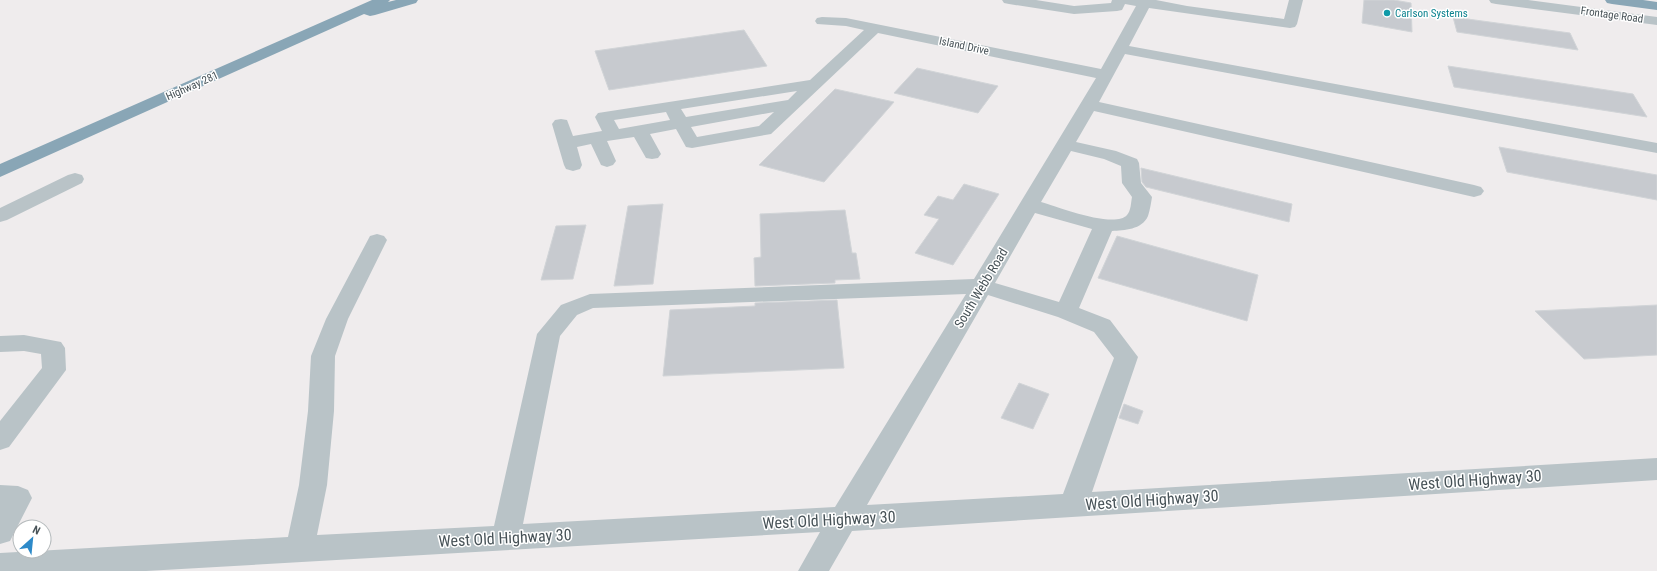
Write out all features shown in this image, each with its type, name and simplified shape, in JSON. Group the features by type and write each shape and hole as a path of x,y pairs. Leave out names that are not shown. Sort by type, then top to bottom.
{"highway":[{"name":"Highway 281","path":"0,160 360,0"},
{"name":"Highway 281","path":"0,171 383,0"},
{"path":"303,36 355,16 411,0"},
{"path":"1612,0 1657,6"}],"street":[{"path":"1009,0 1074,10 1117,7 1119,0"},
{"path":"1141,1 1186,10 1290,24 1296,0"},
{"name":"Frontage Road","path":"1496,0 1657,21"},
{"name":"South Webb Road","path":"812,571 1066,145 1121,49 1141,1"},
{"name":"Island Drive","path":"822,21 846,22 1105,75"},
{"path":"566,143 792,104 875,28"},
{"path":"1121,49 1657,148"},
{"path":"744,80 829,70"},
{"path":"607,161 604,116 814,84"},
{"path":"1089,105 1474,191"},
{"path":"671,106 681,122"},
{"path":"561,124 573,165"},
{"path":"639,130 652,154"},
{"path":"1030,205 1104,226 1128,224 1138,216 1142,197 1132,184 1130,163 1110,155 1066,145"},
{"path":"0,216 75,179"},
{"path":"1066,312 1104,226"},
{"path":"300,549 313,486 321,411 323,356 337,319 377,240"},
{"path":"506,538 548,334 569,310 590,300 982,286 1066,312 1102,326 1126,357 1073,505"},
{"path":"0,344 24,343 53,348 54,370 0,440"},
{"name":"West Old Highway 30","path":"0,566 843,519 1657,469"},
{"path":"0,496 18,498 0,532"}],"building":[{"name":"Carlson Systems","path":"1364,0 1394,0 1411,3 1412,32 1362,23"},
{"path":"1453,17 1570,33 1578,50 1457,32"},
{"path":"744,30 767,66 609,90 595,51"},
{"path":"1448,66 1633,94 1647,117 1454,87"},
{"path":"917,68 998,86 978,113 894,93"},
{"path":"835,89 894,102 824,182 759,165"},
{"path":"1499,147 1657,175 1657,200 1507,172"},
{"path":"1141,168 1292,204 1289,222 1146,187 1142,182"},
{"path":"964,184 999,194 953,265 915,253 939,219 924,215 938,196 953,200"},
{"path":"663,204 653,284 614,286 628,206"},
{"path":"845,210 852,253 856,253 860,279 835,280 835,283 755,286 754,258 761,257 760,214"},
{"path":"586,225 573,279 541,280 556,226"},
{"path":"1117,236 1258,275 1247,321 1098,278"},
{"path":"837,300 844,368 663,376 670,310 755,306 755,303"},
{"path":"1657,305 1657,355 1584,359 1535,311"},
{"path":"1019,383 1049,394 1033,429 1001,418"},
{"path":"1124,404 1143,411 1138,424 1119,418"}],"place":[{"name":"Carlson Systems","path":"1387,13"}]}
